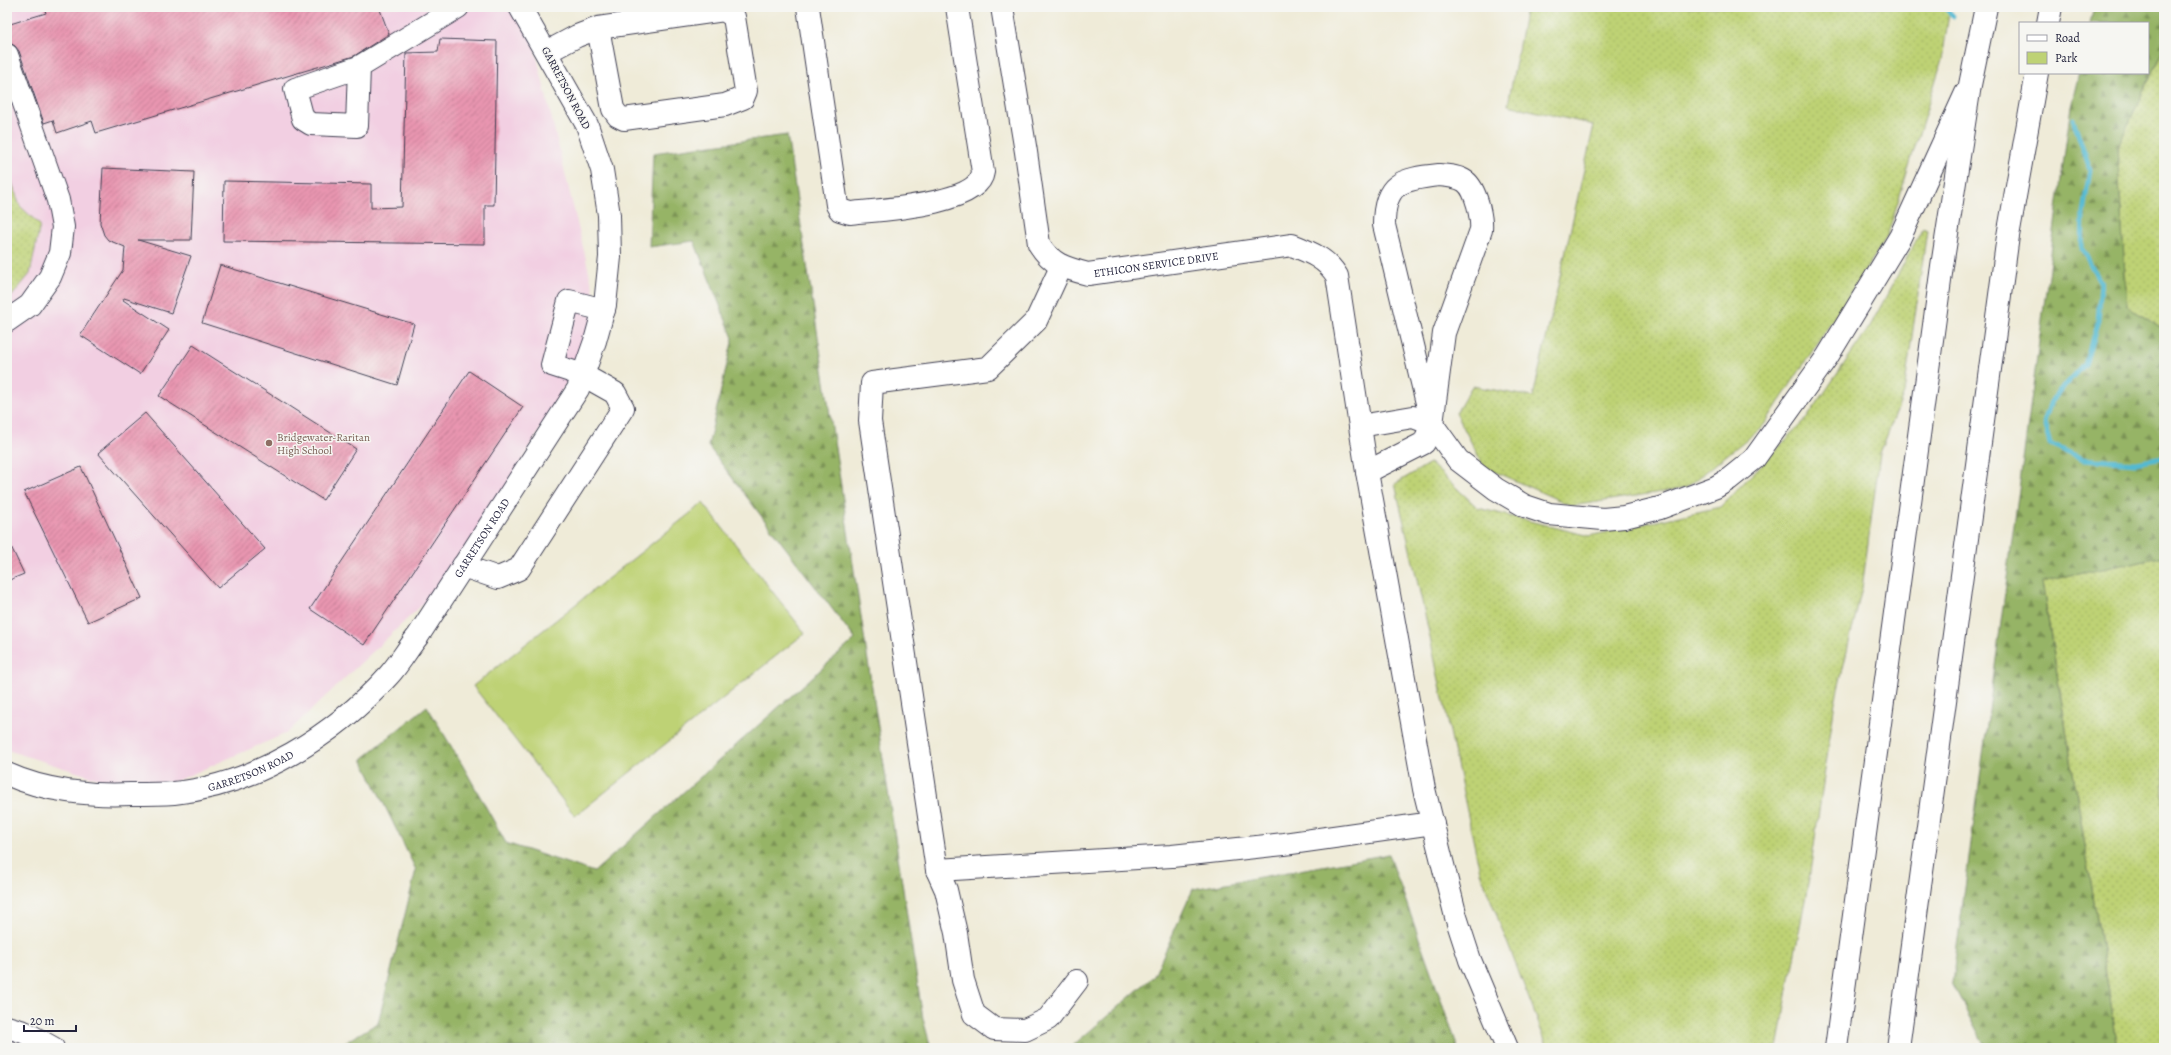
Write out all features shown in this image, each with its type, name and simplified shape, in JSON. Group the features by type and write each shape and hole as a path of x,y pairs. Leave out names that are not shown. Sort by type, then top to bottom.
{"main road":[{"path":"359,67 458,7"},
{"name":"GARRETSON ROAD","path":"7,774 49,787 83,793 118,795 174,793 212,785 248,774 275,762 334,726 363,702 390,674 418,636 578,389 604,310 610,257 609,215 602,170 587,125 547,52 520,7"},
{"path":"808,7 837,205 840,210 850,214 947,200 978,184 983,178 957,7"},
{"name":"ETHICON SERVICE DRIVE","path":"1002,7 1026,152 1039,244 1046,256 1062,267 1088,274 1292,245 1310,252 1332,268 1337,276 1367,472 1424,789 1456,917 1470,960 1507,1048"},
{"path":"1836,1048 1942,266 1970,85 1986,7"},
{"path":"2048,22 2051,7"},
{"path":"547,52 576,36 598,28 724,10 734,17 746,91 742,98 725,105 624,118 618,116 613,109 598,28"},
{"path":"7,55 58,200 63,227 60,254 50,277 30,305 7,321"},
{"path":"1898,1048 2007,243 2037,74"},
{"path":"1367,472 1424,443 1432,424 1444,333 1481,230 1482,221 1473,188 1466,181 1454,176 1438,174 1409,178 1404,181 1392,191 1384,205 1384,225 1432,424 1458,460 1496,489 1525,506 1549,514 1603,518 1624,517 1660,508 1716,487 1729,479 1754,459 1827,357 1900,236 1970,85"},
{"path":"1062,267 1036,321 988,368 872,383 870,421 937,870 946,890 956,933 963,980 974,1014 994,1029 1025,1030 1048,1019 1077,981"},
{"path":"463,566 498,578 519,569 623,408 614,394 583,375 552,365 569,301 604,310"},
{"path":"1360,426 1413,416 1432,424"},
{"path":"937,870 1172,856 1284,844 1432,823"},
{"path":"7,1027 24,1032 53,1048"}],"shaded area":[{"name":"Bridgewater-Raritan High School","path":"7,7 520,7 528,21 601,321 463,566 287,733 146,794 7,750"}],"green space":[{"path":"1526,7 1950,7 1942,60 1887,237 1764,425 1686,488 1572,506 1484,467 1456,413 1472,386 1533,397 1594,125 1508,105"},
{"path":"2094,7 2164,7 2164,47 2117,148 2127,306 2164,330 2164,556 2042,582 2118,1048 1986,1048 1952,983 2071,106 2079,74 2149,74 2149,22 2090,22"},
{"path":"2164,47 2164,330 2127,306 2117,148"},
{"path":"787,135 923,1019 931,1048 335,1048 378,1023 416,870 362,759 427,706 463,766 506,843 594,872 855,639 708,446 733,338 694,241 649,247 653,153"},
{"path":"7,168 20,206 40,225 30,274 7,302"},
{"path":"1923,228 1927,230 1904,393 1880,453 1862,588 1835,702 1809,879 1777,1048 1548,1048 1480,872 1426,619 1395,484 1430,463 1478,508 1589,536 1720,507 1807,418 1870,326"},
{"path":"703,503 805,633 575,816 473,686"},
{"path":"2164,556 2164,1048 2118,1048 2042,581"},
{"path":"1389,854 1458,1048 1070,1048 1154,976 1193,889"}],"building":[{"path":"44,7 379,7 389,34 354,56 341,60 96,133 92,121 57,133 53,120 44,123 19,51 10,43 7,35 7,25 46,13"},
{"path":"440,39 497,41 494,205 485,205 485,244 223,241 224,181 371,184 371,208 402,207 406,53 438,52"},
{"path":"103,168 194,172 191,240 138,240 191,256 171,313 124,298 123,300 169,330 140,374 80,335 123,270 125,247 108,240 104,235 100,223"},
{"path":"220,265 414,324 397,385 202,323"},
{"path":"193,345 356,449 323,500 159,396"},
{"path":"469,371 523,407 364,645 310,609"},
{"path":"145,413 265,549 218,588 98,453"},
{"path":"81,467 142,598 88,622 24,492"},
{"path":"7,538 24,574 7,581"}],"waterway":[{"path":"1944,7 1953,16"},
{"path":"2073,119 2090,169 2083,213 2082,249 2101,283 2098,321 2085,364 2051,401 2044,423 2050,444 2083,459 2135,463 2164,458"}],"place":[{"name":"Bridgewater-Raritan High School","path":"269,443"}]}
